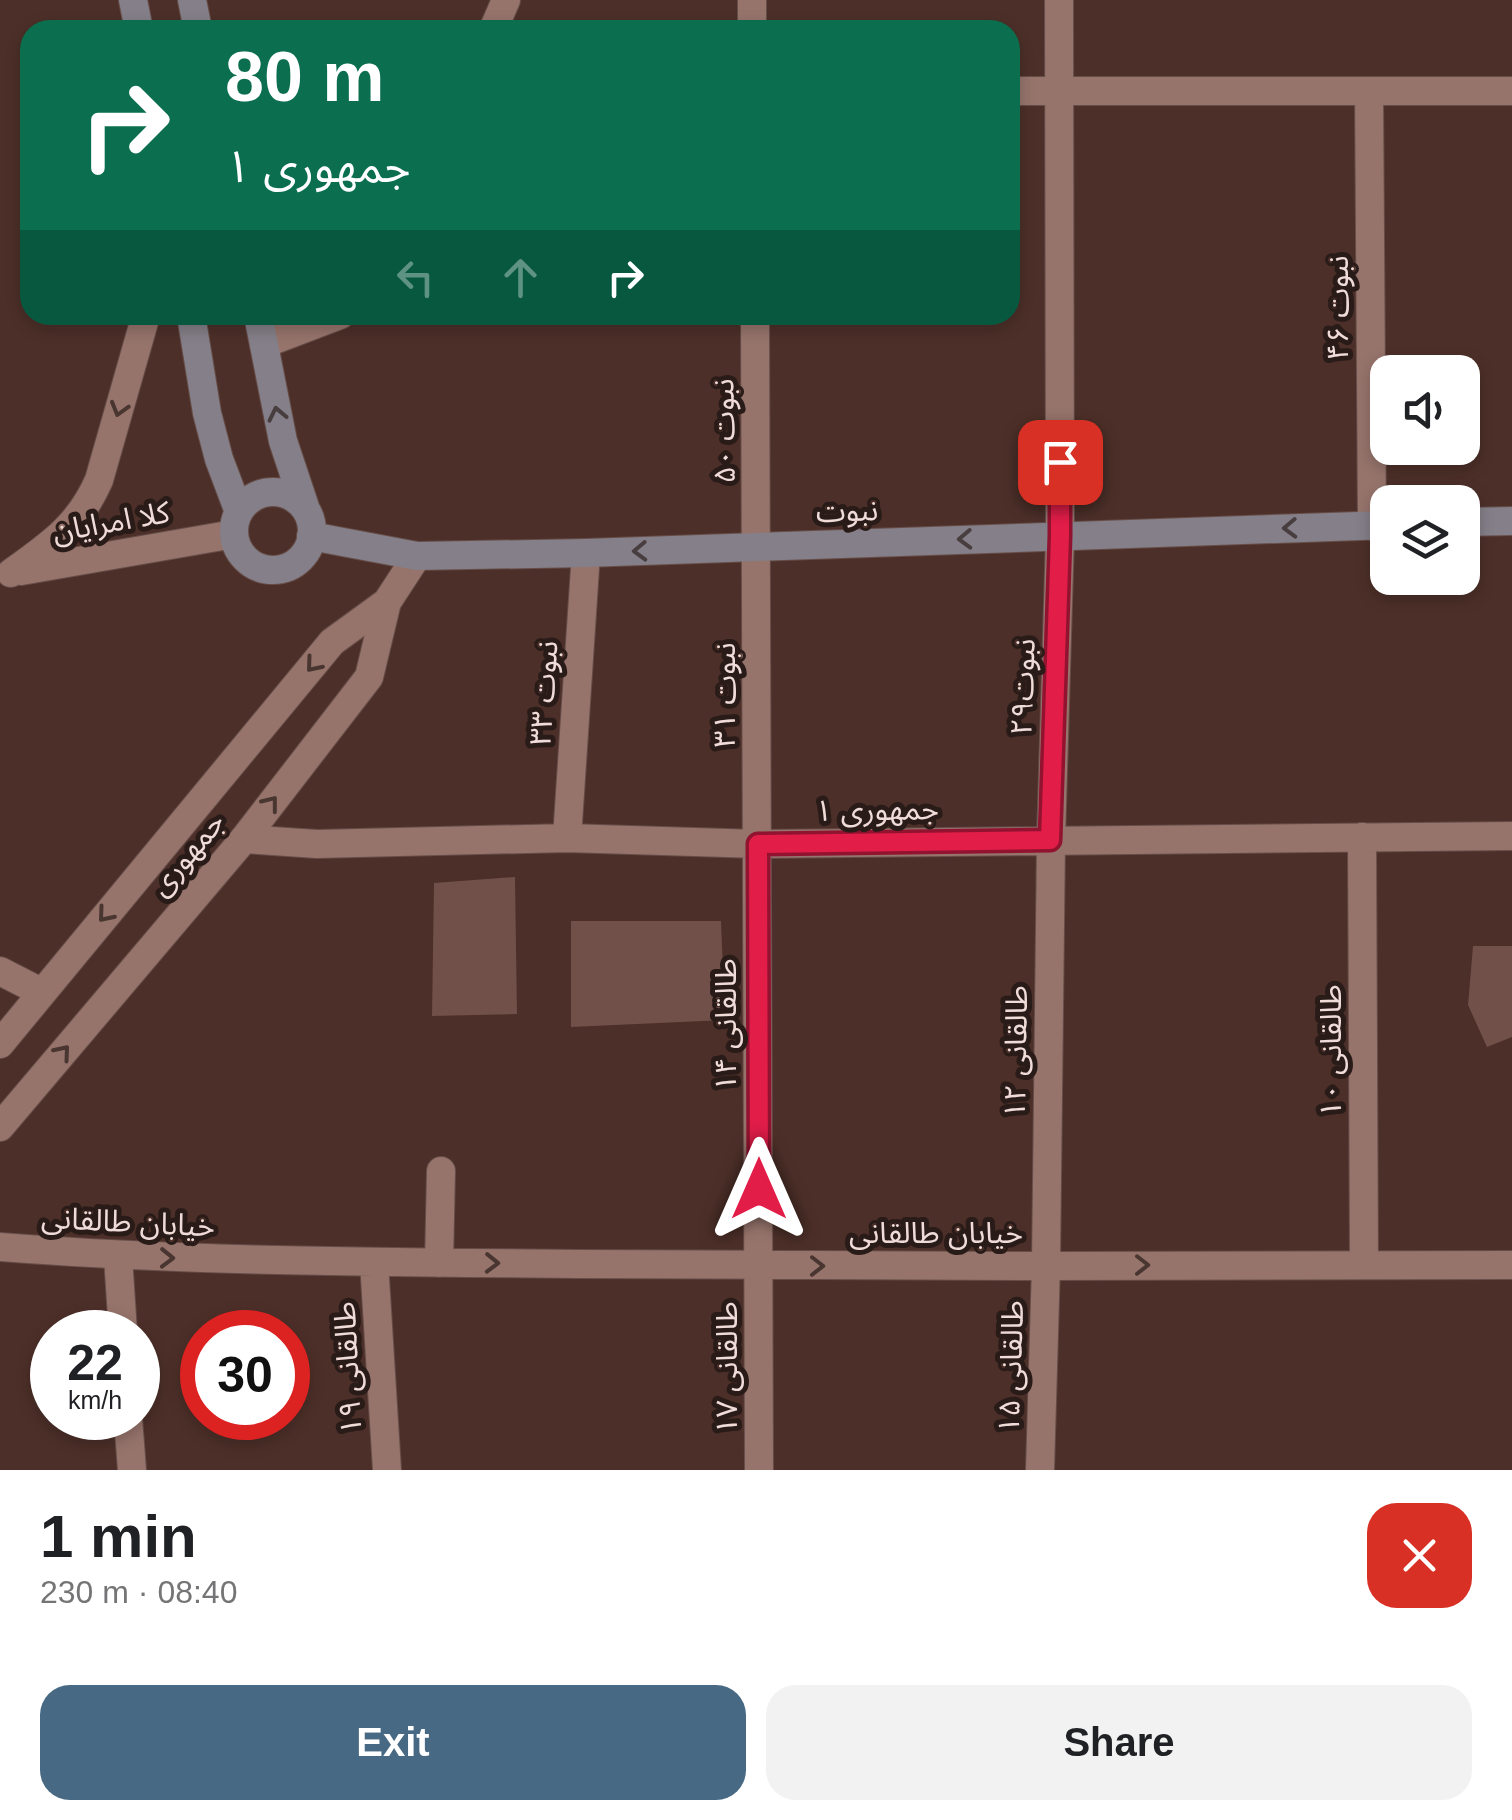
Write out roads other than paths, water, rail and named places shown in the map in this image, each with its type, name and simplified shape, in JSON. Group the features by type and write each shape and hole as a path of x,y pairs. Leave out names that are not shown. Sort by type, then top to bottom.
{"main road":[{"path":"193,325 207,414 236,523"},
{"path":"260,325 283,441 313,529 308,551 292,567 270,572 248,564 234,545 236,523 244,503 264,492 287,494 305,508"},
{"path":"1480,522 1512,521"},
{"name":"نبوت","path":"311,536 417,556 1370,525"}],"street":[{"name":"نبوت۲۹","path":"1050,840 1060,536 1059,0"},
{"path":"1020,91 1512,91"},
{"name":"نبوت ۴۶","path":"1369,91 1379,485"},
{"path":"6,574 46,548 88,504 143,325"},
{"path":"264,344 314,325"},
{"name":"نبوت ۵۰","path":"755,325 757,547"},
{"name":"کلا امرایان","path":"6,574 236,523"},
{"name":"نبوت ۳۱","path":"757,547 758,844"},
{"name":"نبوت ۳۳","path":"567,838 586,553"},
{"name":"جمهوری","path":"0,1127 244,839 369,677 387,602 417,556"},
{"name":"جمهوری","path":"0,1044 332,642 387,602"},
{"name":"جمهوری ۱","path":"244,839 317,844 567,838 758,844 1512,836"},
{"name":"طالقانی ۱۰","path":"1362,837 1364,1265"},
{"name":"طالقانی ۱۲","path":"1046,1266 1050,840"},
{"name":"طالقانی ۱۴","path":"758,844 759,1266"},
{"path":"0,971 41,992"},
{"path":"440,1263 441,1171"},
{"name":"خیابان طالقانی","path":"0,1247 118,1256 440,1263 1512,1265"},
{"path":"118,1256 122,1310"},
{"name":"طالقانی ۱۹","path":"374,1262 386,1470"},
{"name":"طالقانی ۱۷","path":"759,1266 759,1470"},
{"name":"طالقانی ۱۵","path":"1040,1470 1046,1266"},
{"path":"130,1440 132,1470"}]}
